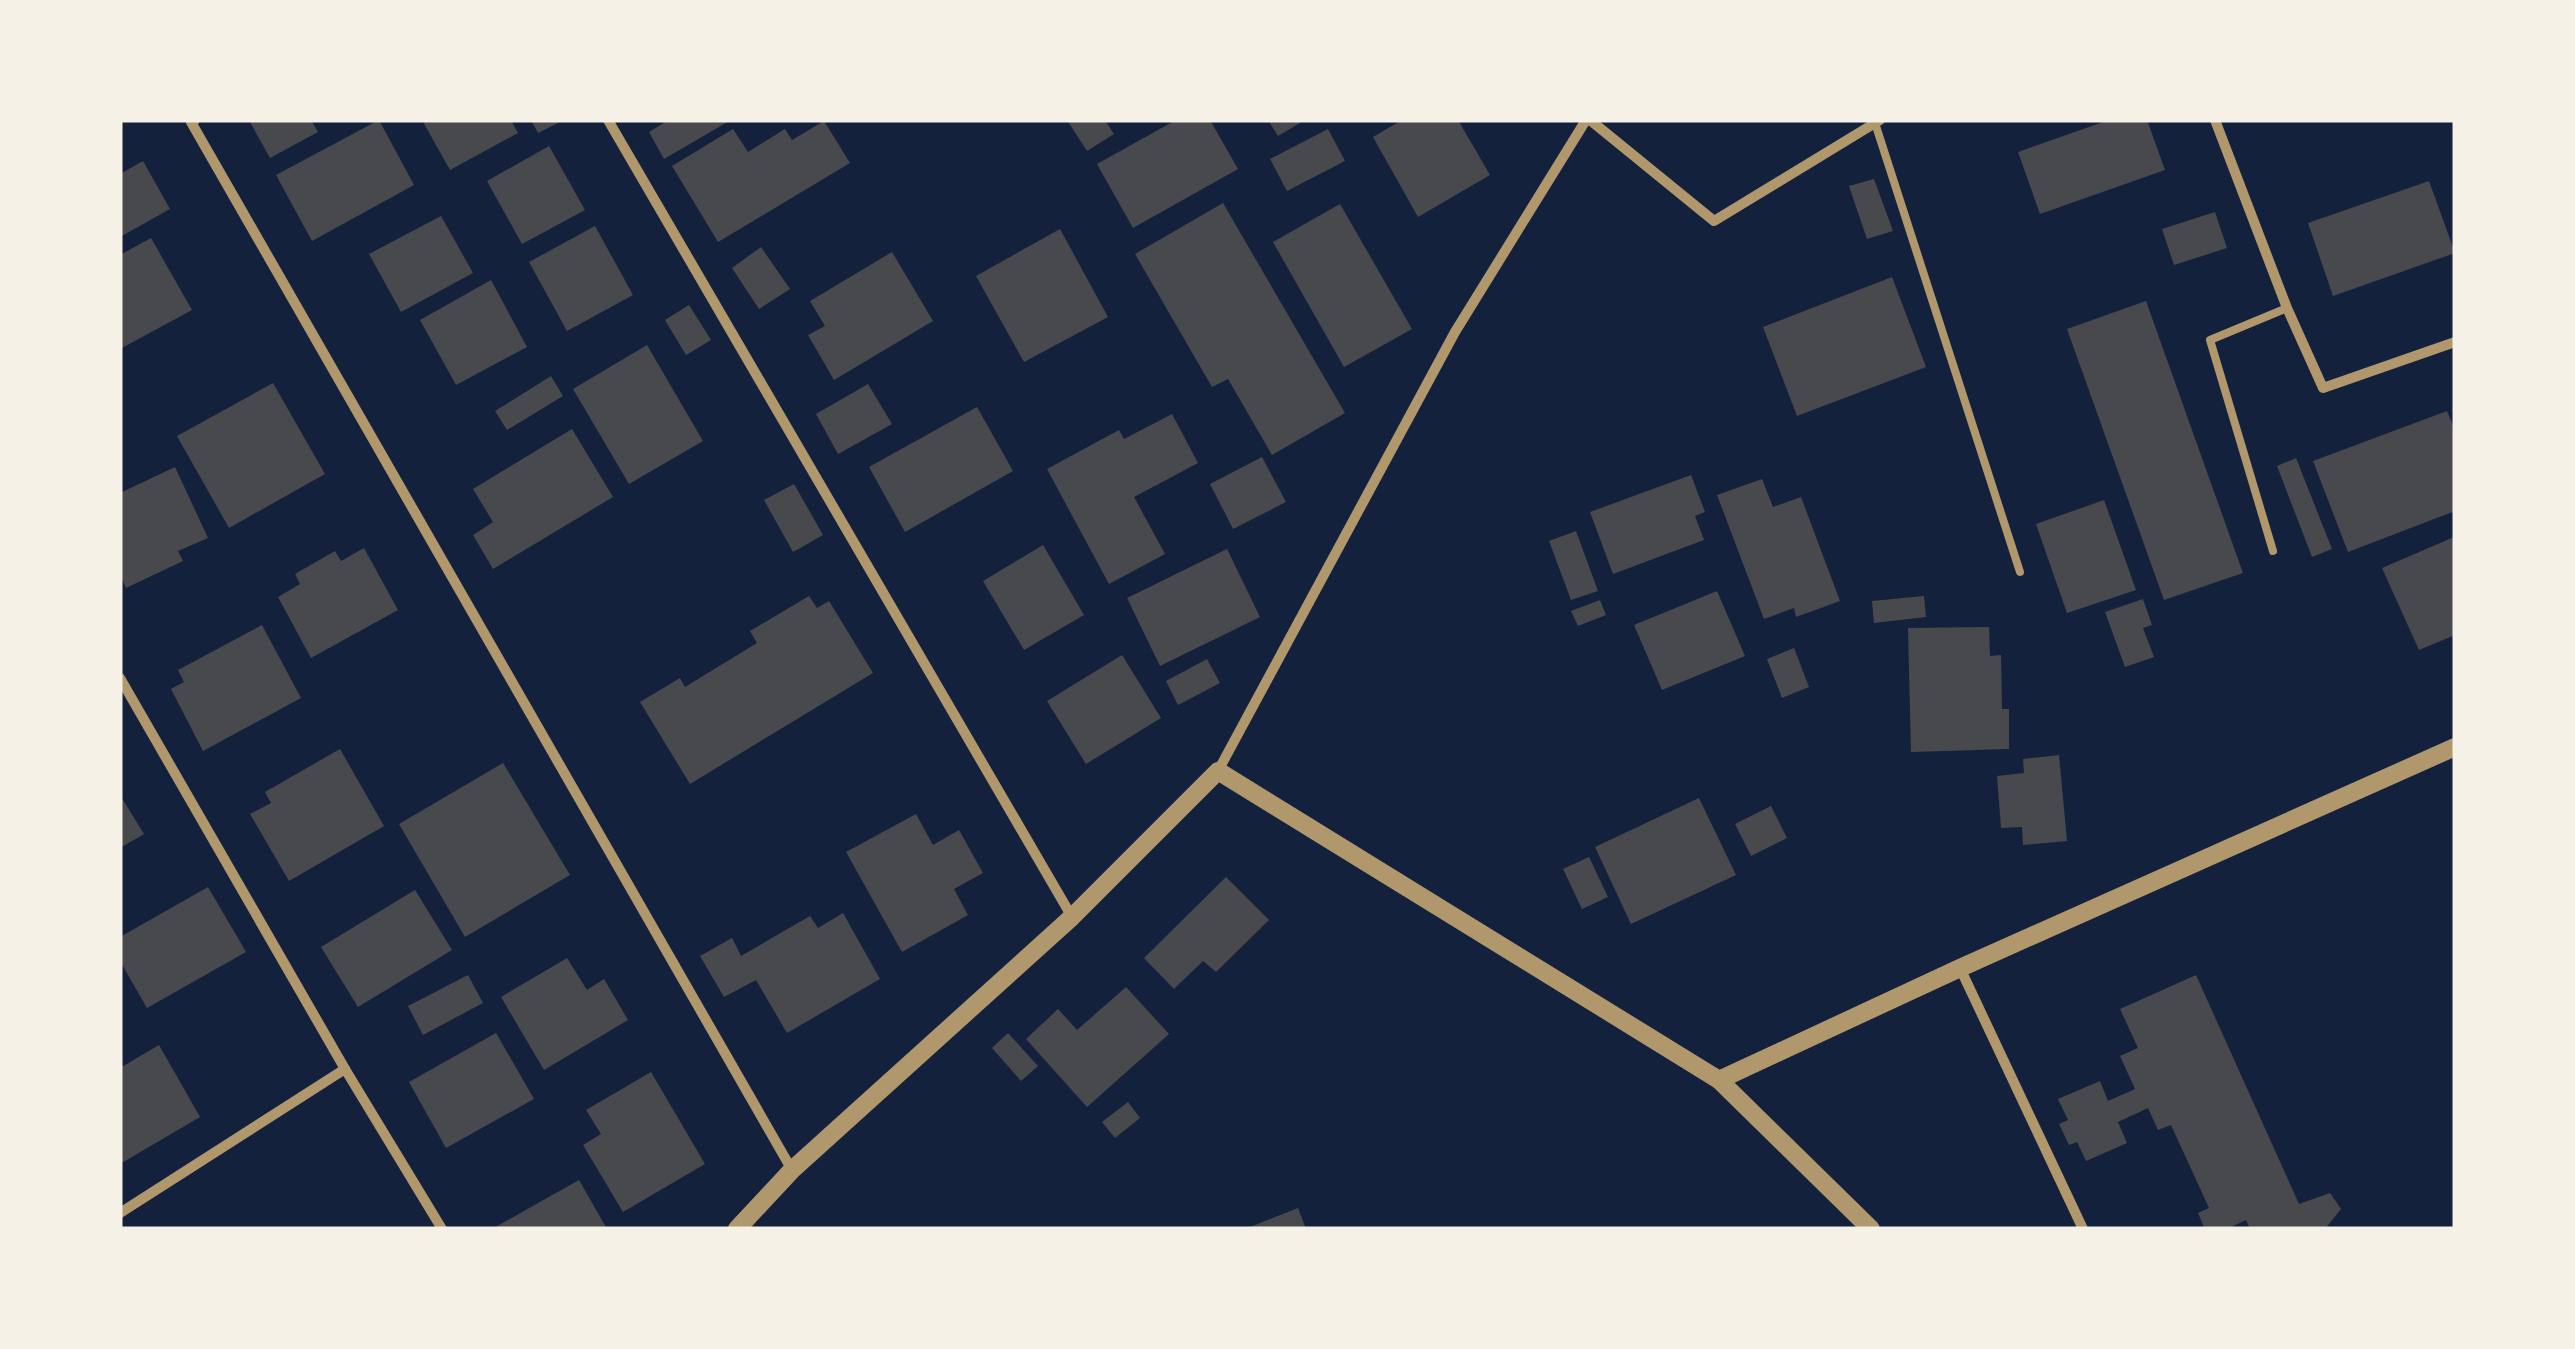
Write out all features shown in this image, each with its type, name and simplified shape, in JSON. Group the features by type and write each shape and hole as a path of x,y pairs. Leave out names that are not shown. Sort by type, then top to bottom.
{"street":[{"path":"196,120 192,122 201,140 792,1170"},
{"path":"608,120 1072,918"},
{"path":"737,1229 792,1170 1072,918 1218,771 1455,332 1588,120 1714,221 1878,121"},
{"path":"2215,120 2322,388 2455,342"},
{"path":"120,678 345,1070 442,1229"},
{"path":"1719,1080 2455,747"},
{"path":"1218,771 1719,1080 1870,1229"},
{"path":"1960,968 2083,1229"},
{"path":"120,1213 345,1070"}],"lane":[{"path":"1878,121 2020,572"},
{"path":"2273,551 2210,340 2287,308"}],"building":[{"path":"311,120 318,132 270,158 250,122"},
{"path":"379,120 414,185 312,241 276,175"},
{"path":"422,120 511,120 518,133 450,170"},
{"path":"531,120 564,120 538,133"},
{"path":"669,120 731,120 664,159 649,132"},
{"path":"1067,120 1105,120 1114,134 1087,151"},
{"path":"1176,120 1210,120 1238,169 1133,228 1097,164"},
{"path":"1268,120 1305,120 1278,136"},
{"path":"1402,120 1458,120 1490,175 1418,217 1373,137"},
{"path":"2109,120 2147,120 2165,170 2040,214 2018,152"},
{"path":"824,121 850,163 718,242 672,166 733,129 748,152 785,129 792,140"},
{"path":"1328,129 1345,161 1287,191 1270,159"},
{"path":"549,146 585,210 522,244 487,181"},
{"path":"143,161 170,209 120,237 120,174"},
{"path":"1874,179 1893,231 1867,239 1849,186"},
{"path":"2429,181 2455,253 2333,296 2308,223"},
{"path":"1223,203 1345,413 1272,455 1228,379 1212,387 1135,254"},
{"path":"1340,204 1412,329 1344,367 1273,242"},
{"path":"2215,212 2227,248 2174,265 2162,229"},
{"path":"441,216 473,273 401,312 369,254"},
{"path":"595,226 633,295 567,331 529,262"},
{"path":"1060,229 1108,317 1024,362 976,276"},
{"path":"151,238 192,310 120,349 120,255"},
{"path":"761,247 790,289 759,309 732,268"},
{"path":"892,252 933,321 834,380 808,335 825,326 810,301"},
{"path":"1892,277 1926,367 1797,416 1763,327"},
{"path":"491,280 527,347 456,385 420,320"},
{"path":"2146,301 2243,573 2164,600 2067,329"},
{"path":"689,305 711,340 686,355 665,320"},
{"path":"647,345 703,441 629,484 573,389"},
{"path":"551,376 563,396 507,430 495,411"},
{"path":"273,383 325,474 229,528 177,436"},
{"path":"868,384 892,424 838,454 816,414"},
{"path":"977,407 1013,471 905,532 869,467"},
{"path":"2447,411 2455,430 2455,511 2348,552 2313,461"},
{"path":"1172,414 1198,463 1134,497 1165,554 1109,584 1047,469 1119,430 1124,439"},
{"path":"572,429 613,497 493,569 473,535 493,522 473,489"},
{"path":"1262,457 1286,502 1233,529 1210,484"},
{"path":"2296,458 2332,549 2312,557 2277,466"},
{"path":"175,467 208,538 178,551 183,561 126,588 120,575 120,493"},
{"path":"1691,475 1705,512 1695,516 1704,540 1613,574 1590,512"},
{"path":"1762,479 1773,507 1801,497 1840,601 1796,617 1794,608 1764,619 1717,495"},
{"path":"794,484 823,535 793,552 764,500"},
{"path":"2104,500 2136,590 2067,613 2036,524"},
{"path":"1576,531 1598,591 1571,600 1549,541"},
{"path":"2454,537 2455,635 2419,650 2382,568"},
{"path":"1043,545 1084,615 1024,650 983,581"},
{"path":"364,548 398,610 311,658 278,597 300,584 295,574 335,551 341,561"},
{"path":"1227,549 1260,617 1160,666 1127,598"},
{"path":"1717,591 1745,656 1662,690 1634,625"},
{"path":"809,596 817,608 829,601 873,673 690,784 640,702 680,678 685,687 757,643 750,631"},
{"path":"1924,596 1926,617 1874,623 1872,601"},
{"path":"2143,599 2152,625 2143,628 2154,657 2125,667 2105,612"},
{"path":"1600,600 1606,615 1578,626 1571,611"},
{"path":"262,625 301,698 203,751 171,689 184,682 178,670"},
{"path":"1989,627 1990,656 2001,655 2002,709 2009,709 2009,749 1911,752 1908,628"},
{"path":"1794,648 1809,687 1782,698 1767,659"},
{"path":"1122,655 1161,718 1086,764 1047,701"},
{"path":"1207,659 1220,683 1178,705 1166,681"},
{"path":"340,749 384,826 289,881 250,814 271,803 265,792"},
{"path":"2059,755 2067,841 2023,845 2022,827 2001,828 1997,776 2024,773 2023,759"},
{"path":"503,763 570,875 465,937 399,824"},
{"path":"120,795 144,834 120,848"},
{"path":"1699,798 1736,875 1631,924 1595,847"},
{"path":"1771,806 1787,838 1751,856 1735,824"},
{"path":"916,814 933,845 959,830 983,873 954,889 968,915 902,952 846,852"},
{"path":"1589,857 1608,897 1582,909 1563,869"},
{"path":"1226,877 1269,920 1216,972 1203,961 1174,989 1144,958"},
{"path":"208,887 246,952 147,1008 120,961 120,937"},
{"path":"415,890 452,950 358,1007 321,947"},
{"path":"843,913 880,979 787,1033 756,980 724,997 700,956 732,938 741,956 810,916 818,928"},
{"path":"567,958 587,990 604,979 628,1020 544,1070 501,997"},
{"path":"468,975 483,1003 423,1035 408,1006"},
{"path":"2196,975 2299,1204 2330,1193 2341,1209 2325,1229 2250,1229 2246,1220 2227,1229 2205,1229 2198,1213 2209,1208 2171,1125 2158,1130 2148,1108 2118,1122 2127,1143 2086,1161 2077,1142 2069,1145 2059,1124 2068,1120 2058,1099 2100,1081 2108,1101 2135,1089 2120,1056 2138,1048 2120,1009"},
{"path":"1126,987 1169,1034 1087,1107 1026,1039 1058,1009 1077,1030"},
{"path":"496,1033 534,1099 446,1148 409,1082"},
{"path":"1008,1033 1038,1066 1021,1081 992,1048"},
{"path":"159,1045 200,1117 120,1164 120,1068"},
{"path":"651,1072 705,1164 623,1212 583,1145 601,1134 586,1110"},
{"path":"1128,1102 1140,1118 1115,1138 1102,1122"},
{"path":"579,1180 607,1229 492,1229"},
{"path":"1298,1208 1306,1229 1245,1229"}]}
